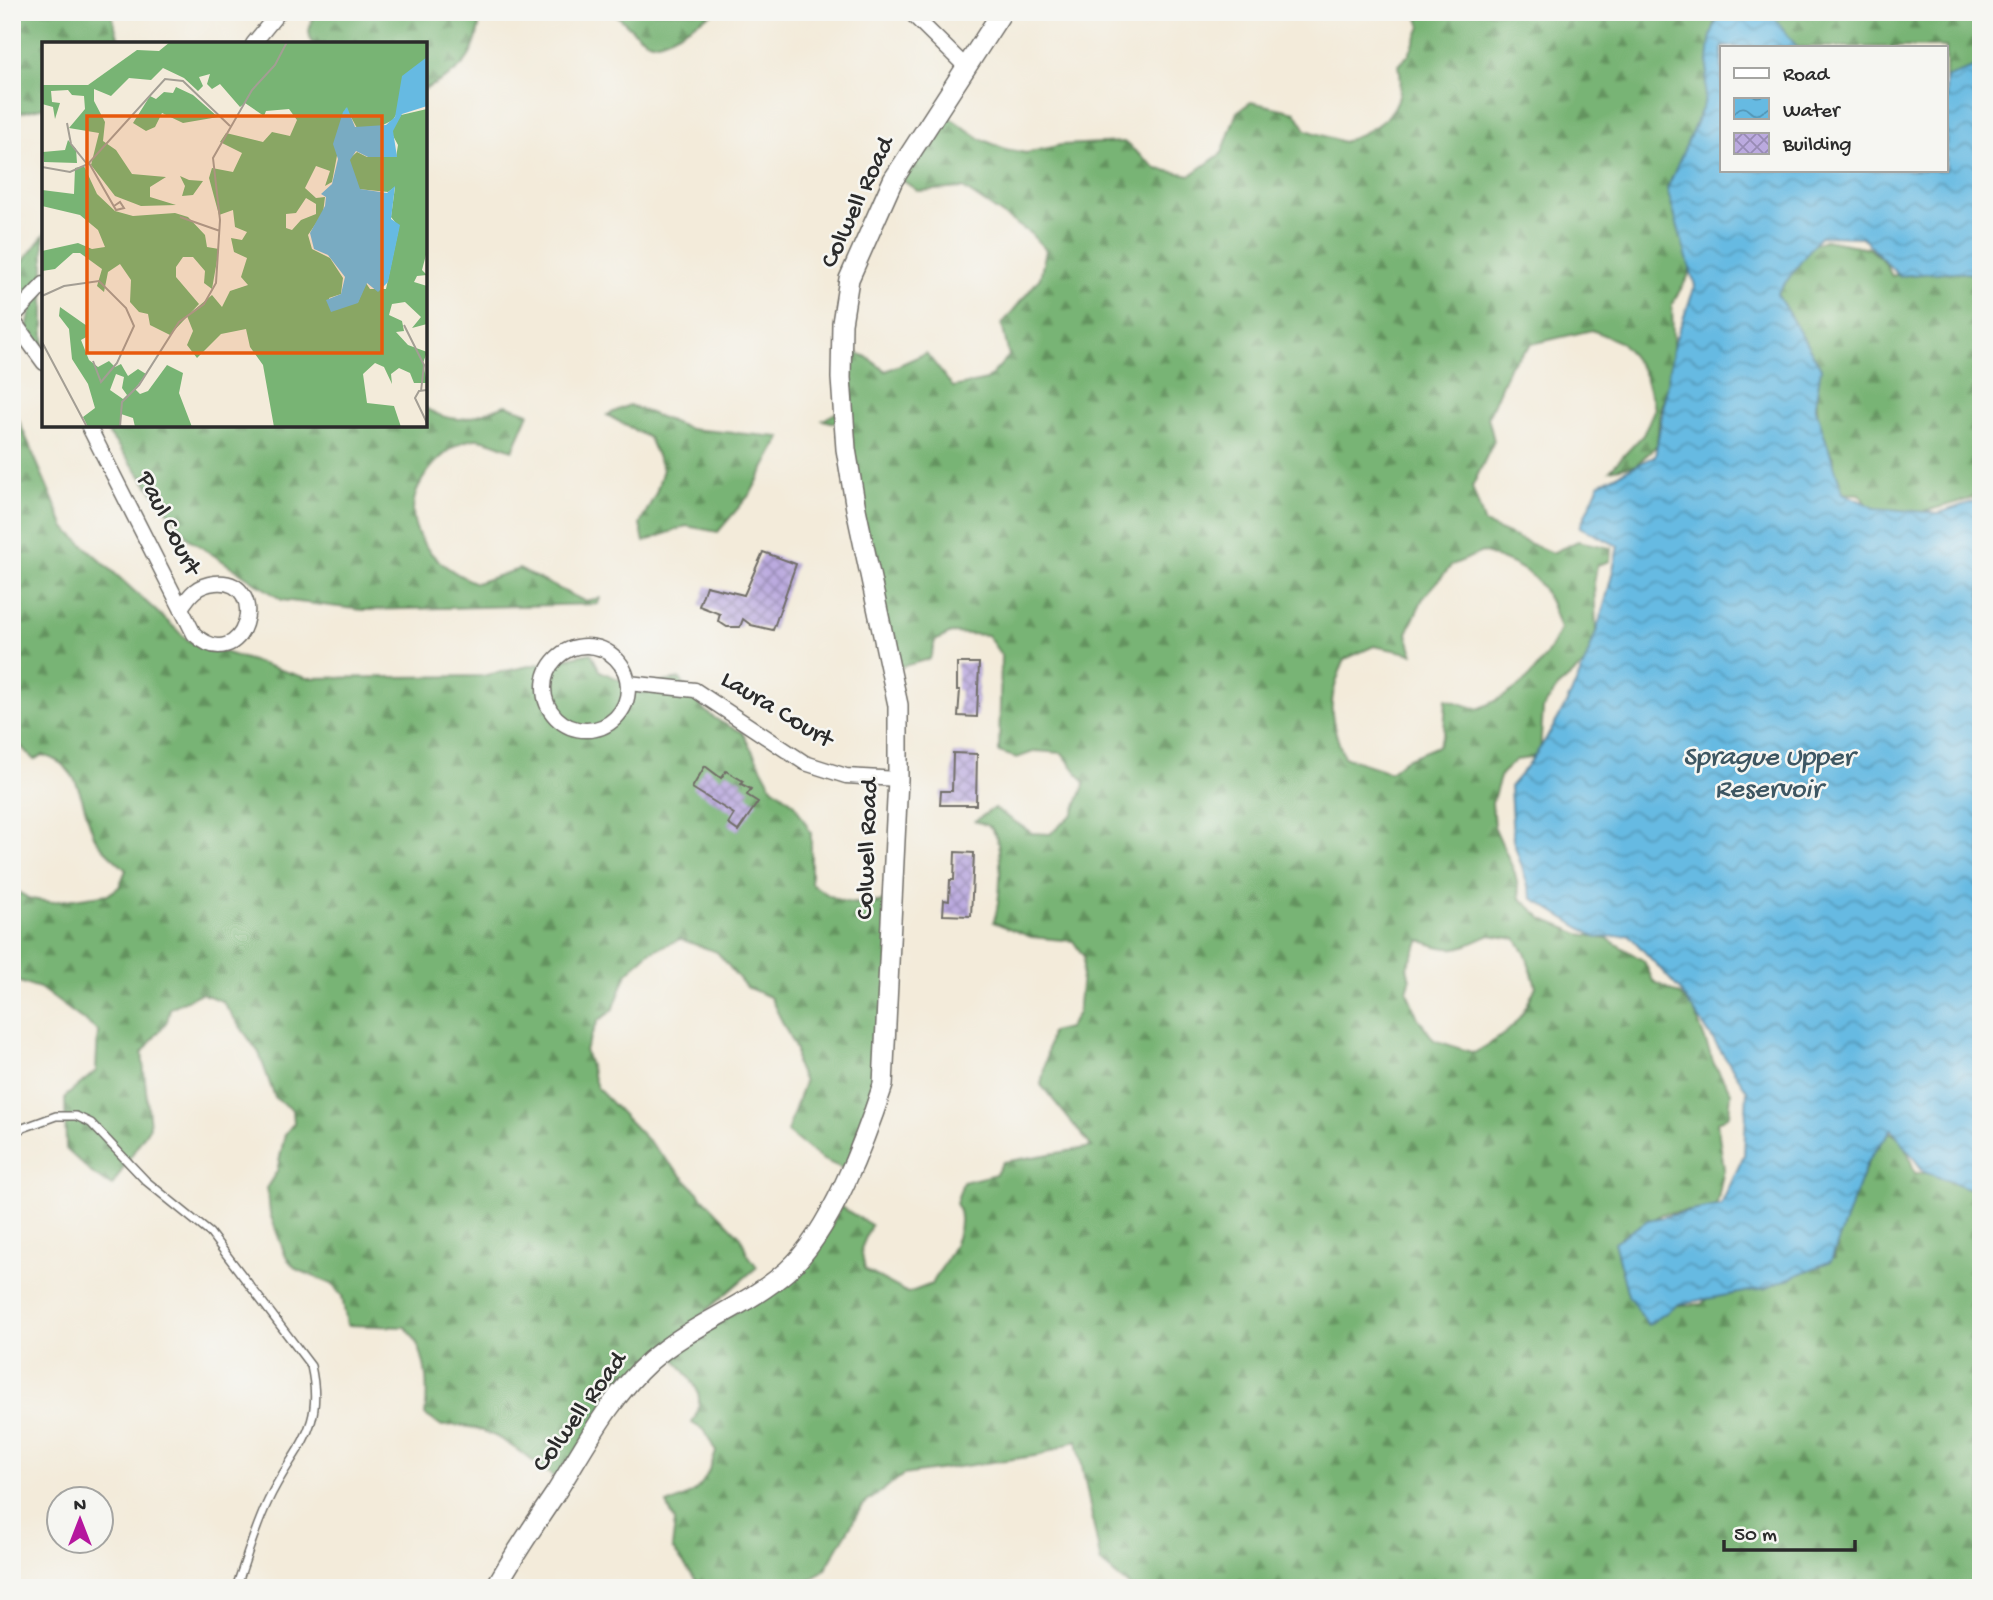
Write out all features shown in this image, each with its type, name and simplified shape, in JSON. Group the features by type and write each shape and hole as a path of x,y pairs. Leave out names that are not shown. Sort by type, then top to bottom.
{"street":[{"path":"255,42 279,12"},
{"path":"910,12 967,68"},
{"name":"Colwell Road","path":"495,1588 583,1446 621,1393 649,1362 687,1331 786,1272 811,1245 869,1129 883,1085 898,779 898,705 856,509 846,449 841,378 842,323 849,279 893,180 1002,12"},
{"path":"42,286 12,318 42,360"},
{"name":"Paul Court","path":"89,427 194,635 204,643 219,646 230,643 242,634 248,610 237,589 223,583 205,584 191,592 181,608"},
{"path":"581,646 594,647 617,659 628,683 622,711 599,728 570,727 558,719 545,694 550,667 569,650 581,646"},
{"name":"Laura Court","path":"628,683 695,690 805,762 846,776 898,779"}],"lane":[{"path":"12,1132 57,1116 76,1116 91,1123 146,1181 210,1233 311,1366 315,1386 314,1423 268,1500 236,1588"}],"green space":[{"path":"12,12 111,12 119,42 42,42 42,108 12,115"},
{"path":"314,12 481,12 476,40 466,60 450,75 427,88 427,42 311,42 309,31"},
{"path":"613,12 716,12 666,40 652,42 637,34"},
{"path":"1416,12 1715,12 1712,84 1689,275 1672,304 1674,372 1660,409 1657,445 1636,465 1610,470 1643,435 1655,408 1643,371 1622,343 1592,330 1532,344 1510,365 1488,417 1494,441 1472,487 1485,524 1552,553 1578,541 1611,548 1610,561 1597,565 1594,583 1597,653 1557,688 1543,709 1540,752 1530,758 1516,760 1501,774 1492,803 1494,826 1515,873 1520,898 1543,919 1580,934 1608,939 1644,961 1653,981 1680,995 1694,1010 1714,1064 1731,1092 1729,1115 1717,1122 1724,1169 1717,1204 1709,1209 1661,1214 1635,1232 1650,1307 1701,1304 1719,1291 1799,1263 1835,1258 1830,1210 1853,1192 1873,1150 1887,1131 1902,1137 1915,1173 1981,1172 1981,1588 1131,1588 1101,1563 1077,1440 1041,1455 903,1475 862,1506 826,1568 801,1588 702,1588 672,1548 675,1522 667,1504 687,1496 700,1486 709,1472 716,1452 705,1431 692,1423 699,1403 696,1387 672,1355 798,1270 819,1249 841,1207 871,1225 861,1249 865,1270 908,1293 932,1284 954,1245 960,1224 956,1203 963,1182 996,1174 1003,1162 1092,1147 1041,1085 1051,1032 1068,1028 1078,1013 1084,957 1073,941 1031,937 993,922 1000,889 998,846 991,828 975,821 994,808 1032,833 1050,834 1073,814 1085,783 1062,753 1036,751 1017,758 999,752 1001,655 987,635 951,633 935,641 930,659 892,669 844,425 823,420 839,411 843,349 865,356 886,371 926,353 953,387 987,380 1009,356 1002,324 1040,278 1046,250 1031,234 963,188 918,191 896,176 937,109 981,139 1005,149 1026,153 1061,145 1124,142 1157,169 1191,175 1222,153 1237,112 1251,102 1295,112 1306,130 1343,142 1369,130 1389,115 1399,94 1399,65 1409,54 1421,27","holes":["1482,552 1525,571 1534,578 1548,598 1560,629 1545,657 1517,687 1478,709 1446,699 1444,733 1438,746 1404,760 1390,772 1344,757 1335,730 1332,708 1335,686 1345,659 1374,646 1413,654 1407,633 1423,598 1452,565","1490,935 1516,939 1525,952 1536,986 1512,1027 1474,1053 1434,1040 1418,1018 1407,992 1410,980 1407,967 1420,940 1440,947 1455,948"]},
{"path":"1766,12 1981,12 1981,67 1948,86 1948,46 1783,46"},
{"path":"42,238 42,347 27,328 33,299 18,282 22,263"},
{"path":"1825,240 1869,248 1884,261 1892,276 1936,270 1981,275 1981,496 1919,513 1869,510 1860,494 1830,493 1834,460 1818,428 1815,359 1777,322 1774,285 1802,249"},
{"path":"12,405 65,528 189,641 306,678 482,676 591,653 600,671 636,687 680,679 706,712 742,732 772,787 794,803 811,833 811,883 832,897 850,903 893,900 887,1049 846,1170 821,1159 787,1132 804,1082 796,1064 796,1050 770,997 746,987 717,952 680,939 649,952 627,973 613,1010 598,1021 585,1050 597,1088 741,1237 747,1253 757,1267 664,1347 558,1480 518,1450 489,1433 458,1425 442,1426 425,1415 425,1368 418,1346 405,1327 347,1325 342,1296 332,1284 296,1269 286,1257 270,1214 267,1187 277,1171 285,1134 294,1123 293,1110 275,1098 259,1053 222,1001 201,993 170,1008 167,1021 142,1053 150,1126 112,1186 94,1175 66,1149 65,1097 96,1071 98,1031 40,988 12,980 12,888 30,899 52,902 109,894 119,887 126,870 95,838 78,786 65,767 42,755 34,760 12,737"},
{"path":"506,405 529,413 513,450 490,442 471,440 460,444 435,463 421,482 414,500 418,534 427,549 457,574 476,583 519,569 584,601 600,598 598,604 363,610 282,600 189,539 104,427 427,427 427,409 447,418 474,416"},
{"path":"629,405 690,429 781,437 751,493 718,532 686,526 644,542 640,524 656,493 663,469 649,438 607,415"}],"water":[{"name":"Sprague Upper Reservoir","path":"1719,12 1770,12 1796,46 1720,46 1720,172 1948,172 1948,77 1981,65 1981,274 1946,272 1899,276 1862,237 1820,236 1777,294 1821,368 1815,406 1843,493 1875,508 1939,513 1981,499 1981,1183 1970,1189 1924,1172 1892,1129 1867,1162 1831,1261 1766,1288 1679,1304 1648,1325 1628,1295 1614,1242 1648,1220 1721,1205 1744,1155 1747,1090 1679,989 1629,935 1597,938 1532,898 1513,840 1510,787 1550,733 1566,704 1592,643 1611,579 1618,546 1580,527 1599,484 1655,456 1674,344 1695,286 1667,189 1704,104 1710,40"}],"building":[{"path":"763,552 796,564 773,630 751,625 743,619 740,627 727,627 718,621 720,614 699,606 706,586 744,595"},
{"path":"957,663 979,663 977,717 958,716 960,690 957,690"},
{"path":"953,753 977,754 976,805 940,805 941,791 952,791"},
{"path":"705,766 721,778 726,771 743,781 741,784 751,789 747,795 758,802 738,831 728,824 734,814 692,788"},
{"path":"955,852 974,853 971,916 943,915 944,900 949,901 950,880 954,880"}]}
